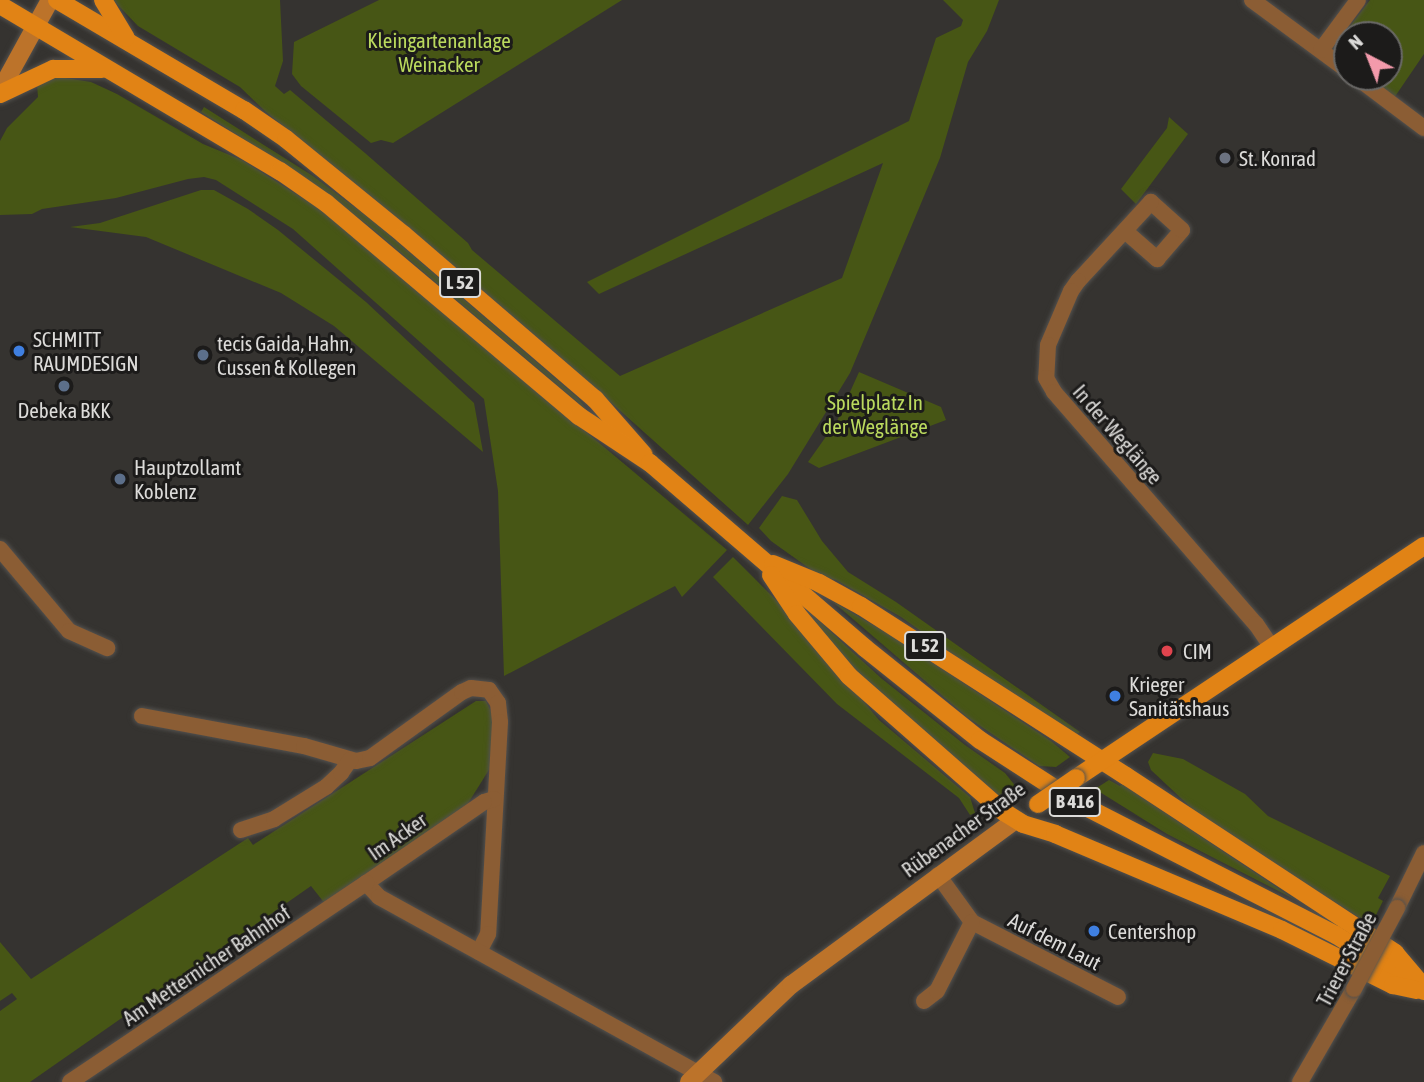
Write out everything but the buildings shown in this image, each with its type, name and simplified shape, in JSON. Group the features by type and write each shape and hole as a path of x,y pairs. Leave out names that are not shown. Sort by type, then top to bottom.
{"main road":[{"path":"0,93 50,0"},
{"name":"L 52","path":"57,0 255,118 360,198 575,382 615,419 650,463"},
{"path":"103,0 130,44"},
{"name":"L 52","path":"0,5 303,186 350,222 579,416 650,463 762,560 792,607 849,676 985,798 1016,820"},
{"path":"0,93 53,69 109,70"},
{"name":"Rübenacher Straße","path":"693,1077 791,985 938,876 1102,760 1424,546"},
{"name":"L 52","path":"762,560 819,583 861,606 1102,760"},
{"name":"B 416","path":"762,560 935,706 1039,780 1114,823 1336,935 1424,990"},
{"name":"B 416","path":"1102,760 1395,953 1412,969 1424,990"},
{"path":"1016,820 1269,924 1393,985 1424,990"}],"street":[{"path":"1252,0 1333,59"},
{"path":"1321,50 1357,0"},
{"path":"1375,91 1424,128"},
{"name":"In der Weglänge","path":"1125,231 1071,291 1048,345 1046,378 1054,392 1256,624 1272,648"},
{"path":"0,549 69,632 107,648"},
{"path":"142,716 304,746 350,760 370,758 463,692 480,688 494,696 499,711 488,934 479,952"},
{"path":"241,830 274,819 326,787 350,760"},
{"name":"Im Acker","path":"494,799 484,802 366,883 379,897 693,1077 714,1082"},
{"name":"Trierer Straße","path":"1300,1082 1354,989 1424,853"},
{"name":"Auf dem Laut","path":"938,876 972,922 1118,998"},
{"name":"Am Metternicher Bahnhof","path":"70,1082 366,883"},
{"path":"924,1001 937,991 972,922"}],"green space":[{"path":"113,0 280,0 283,61 275,86 284,94 290,90 365,153 468,243 472,250 620,376 842,278 883,163 599,294 587,282 909,121 936,38 961,26 963,20 943,0 999,0 987,31 968,62 940,158 850,373 788,474 748,525 551,349 407,226 266,112 240,87 138,26"},
{"name":"Kleingartenanlage Weinacker","path":"379,0 622,0 393,143 381,140 371,143 301,86 292,74 294,42"},
{"path":"1370,0 1424,0 1424,54 1403,85 1403,21 1354,21"},
{"path":"59,77 91,82 117,94 203,144 242,160 320,209 727,550 682,597 675,586 504,676 498,491 484,399 293,229 216,180 204,177 188,179 116,198 42,209 32,214 0,215 0,141 7,128 38,97 37,85"},
{"path":"1384,91 1399,91 1394,98"},
{"path":"204,107 313,176 373,221 578,398 586,409 369,226 310,181 201,112"},
{"path":"1169,117 1188,134 1136,204 1121,189 1167,128"},
{"path":"201,190 214,190 248,209 366,302 474,403 483,452 334,326 281,293 146,237 70,227 100,223"},
{"name":"Spielplatz In der Weglänge","path":"859,372 941,407 946,420 819,468 808,462 837,421"},
{"path":"782,496 797,500 822,541 848,572 896,602 1080,732 1074,736 928,640 929,637 901,617 836,580 820,576 771,541 759,528"},
{"path":"733,557 794,618 879,720 970,797 975,813 970,815 959,798 837,704 713,577"},
{"path":"832,601 897,639 1051,741 1070,757 1056,767 1039,766 967,717"},
{"path":"808,611 881,678 1005,773 1021,793 1015,797 1008,788 998,797 874,691 805,613"},
{"path":"476,701 486,701 495,720 492,765 467,805 326,905 311,886 30,1082 0,1082 0,1011 17,999 12,993 0,1001 0,942 31,979 248,838 253,845"},
{"path":"1153,753 1183,759 1245,794 1268,816 1390,876 1378,898 1383,901 1371,925 1203,819 1151,770 1148,762"},
{"path":"1109,780 1120,786 1122,784 1296,900 1167,834 1095,789"}],"place":[{"name":"St. Konrad","path":"1225,158"},
{"name":"SCHMITT RAUMDESIGN","path":"19,351"},
{"name":"tecis Gaida, Hahn, Cussen & Kollegen","path":"203,355"},
{"name":"Debeka BKK","path":"64,386"},
{"name":"Hauptzollamt Koblenz","path":"120,479"},
{"name":"CIM","path":"1167,651"},
{"name":"Krieger Sanitätshaus","path":"1115,696"},
{"name":"Centershop","path":"1094,931"}]}
